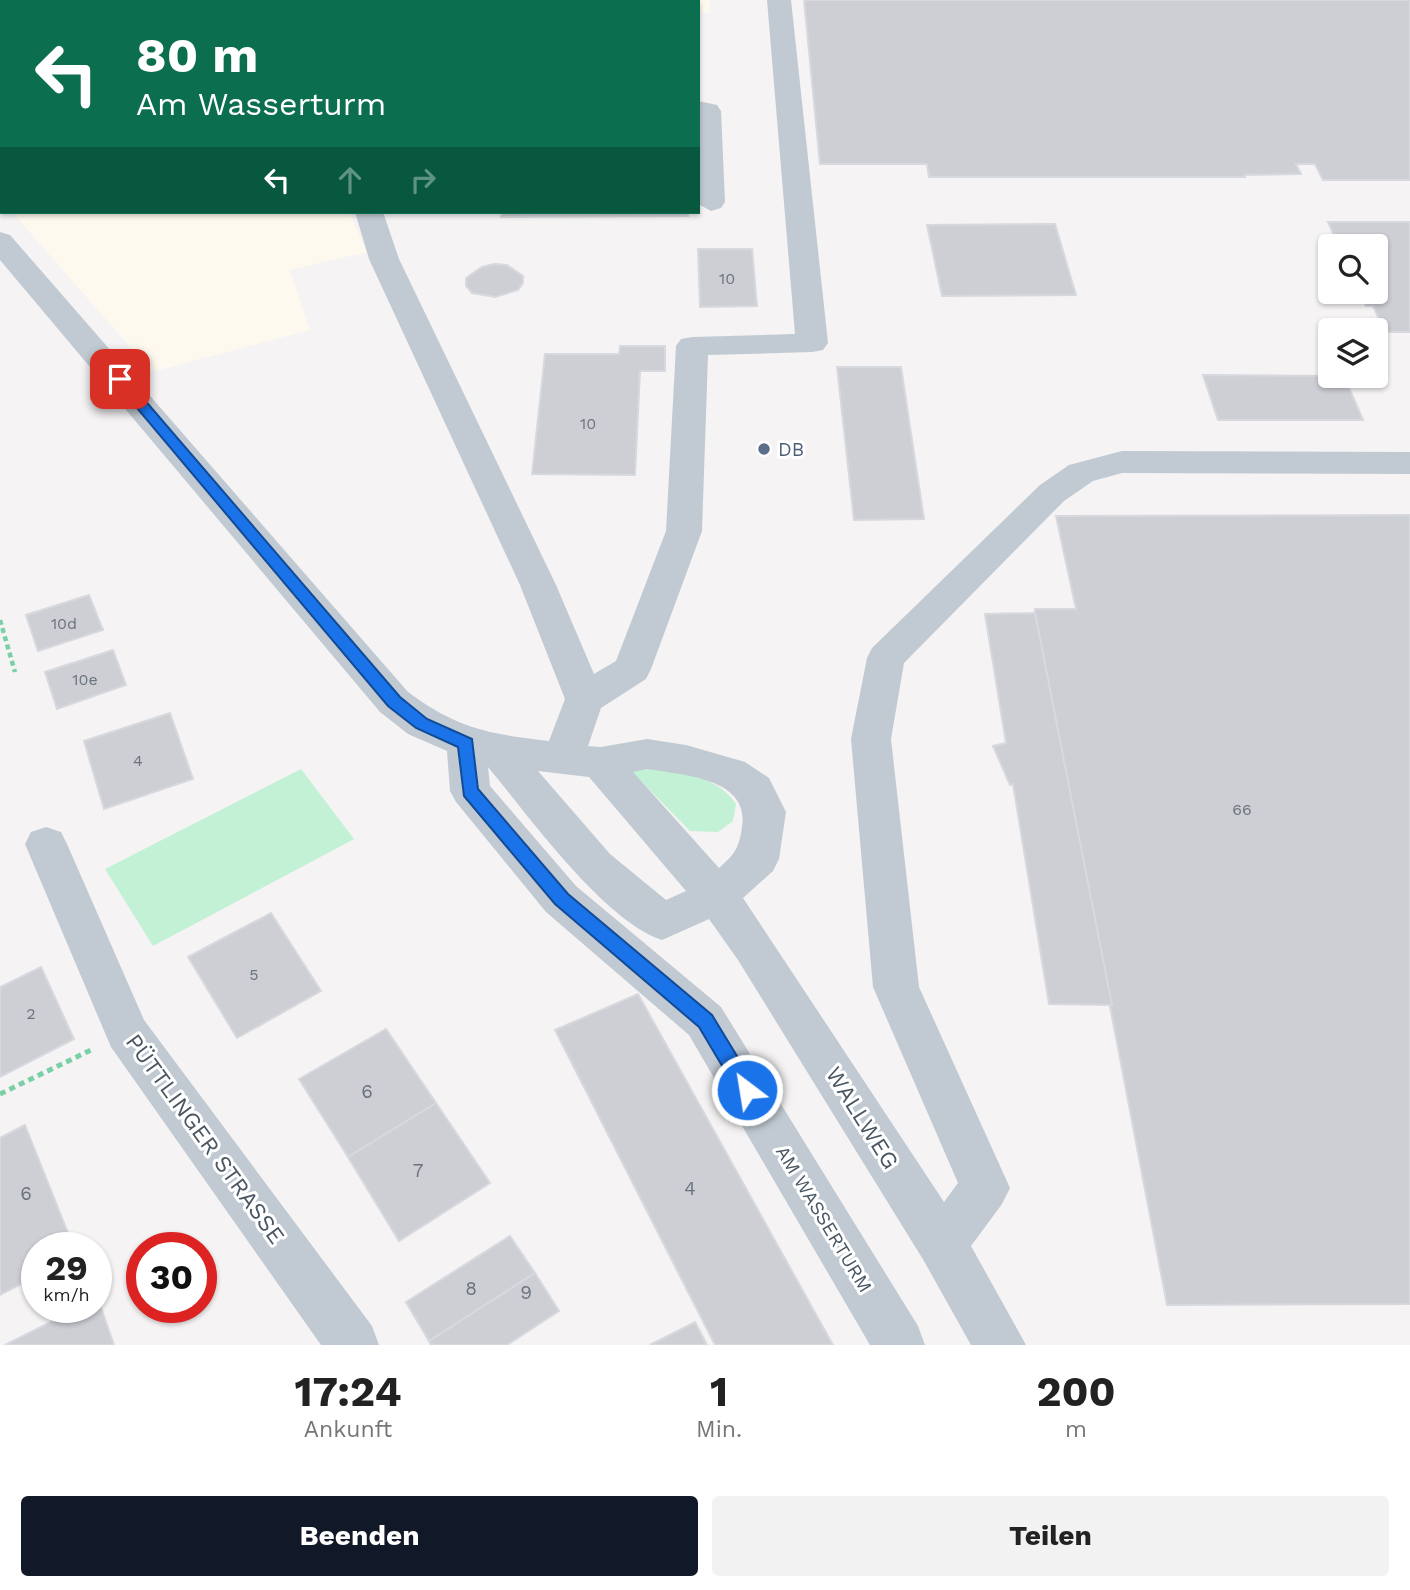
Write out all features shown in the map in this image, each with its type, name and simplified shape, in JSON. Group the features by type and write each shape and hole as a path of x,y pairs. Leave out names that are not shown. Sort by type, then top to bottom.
{"street":[{"path":"585,699 632,669 678,553 684,531 692,346 812,343 779,0"},
{"path":"700,109 708,111 711,202"},
{"path":"370,214 381,252 538,585 585,699 582,760 717,896"},
{"path":"0,242 152,394 394,702 422,723 482,747 582,760 646,754 686,760 731,773 755,789 765,812 758,859 717,896 662,922 595,866 482,747"},
{"path":"942,1244 985,1188 896,987 871,739 886,658 1052,493 1080,472 1122,462 1410,463"},
{"name":"AM WASSERTURM","path":"482,747 470,791 561,899 705,1021 899,1345"},
{"name":"PÜTTLINGER STRASSE","path":"46,844 127,1033 353,1345"},
{"name":"WALLWEG","path":"717,896 754,947 942,1244 1000,1345"}],"path":[{"path":"0,620 15,672"},
{"path":"0,1094 127,1033"}],"shaded area":[{"path":"700,0 709,0 710,13 700,13"},
{"path":"14,214 350,214 367,252 290,270 310,330 152,372"}],"green space":[{"path":"635,767 691,775 716,785 736,804 733,821 718,832 690,831 630,770"},
{"path":"301,769 354,839 153,946 105,869"}],"building":[{"path":"804,0 1410,0 1410,180 1323,180 1315,164 1296,164 1301,174 1244,175 1245,177 929,177 927,164 820,164"},
{"path":"502,214 688,214 688,216 501,217"},
{"path":"1328,222 1410,222 1410,332 1388,332 1388,318 1379,318 1373,306 1365,304 1388,304 1388,234 1333,234"},
{"path":"1055,224 1076,295 942,296 927,225"},
{"path":"698,249 752,249 757,306 700,307"},
{"path":"507,265 523,276 523,283 518,290 495,297 472,293 466,286 466,278 482,267"},
{"path":"620,346 665,346 665,371 640,371 635,475 532,474 545,354 619,354"},
{"path":"837,367 901,367 924,519 854,520"},
{"path":"1203,375 1318,376 1318,388 1349,388 1363,420 1218,420"},
{"path":"1410,515 1410,1304 1167,1305 1035,613 1035,609 1076,609 1056,516"},
{"path":"89,595 103,630 38,651 26,615"},
{"path":"1035,613 1112,1005 1049,1004 1013,784 1010,785 993,746 1006,743 985,614"},
{"path":"113,650 126,685 57,709 45,672"},
{"path":"170,713 193,779 104,809 84,741"},
{"path":"271,913 321,991 237,1038 188,957"},
{"path":"41,967 74,1039 0,1077 0,987"},
{"path":"638,994 833,1345 715,1345 555,1030"},
{"path":"386,1029 436,1103 348,1157 299,1079"},
{"path":"436,1103 490,1183 399,1241 348,1157"},
{"path":"25,1125 68,1232 21,1232 21,1284 0,1295 0,1138"},
{"path":"510,1236 535,1273 429,1341 406,1302"},
{"path":"535,1273 559,1311 507,1345 431,1345 429,1341"},
{"path":"695,1322 707,1345 650,1345"},
{"path":"49,1323 106,1323 114,1345 5,1345"}],"place":[{"name":"DB","path":"764,449"}],"route":[{"path":"120,379 394,702 422,723 466,743 470,791 561,899 705,1021 747,1090"}]}
